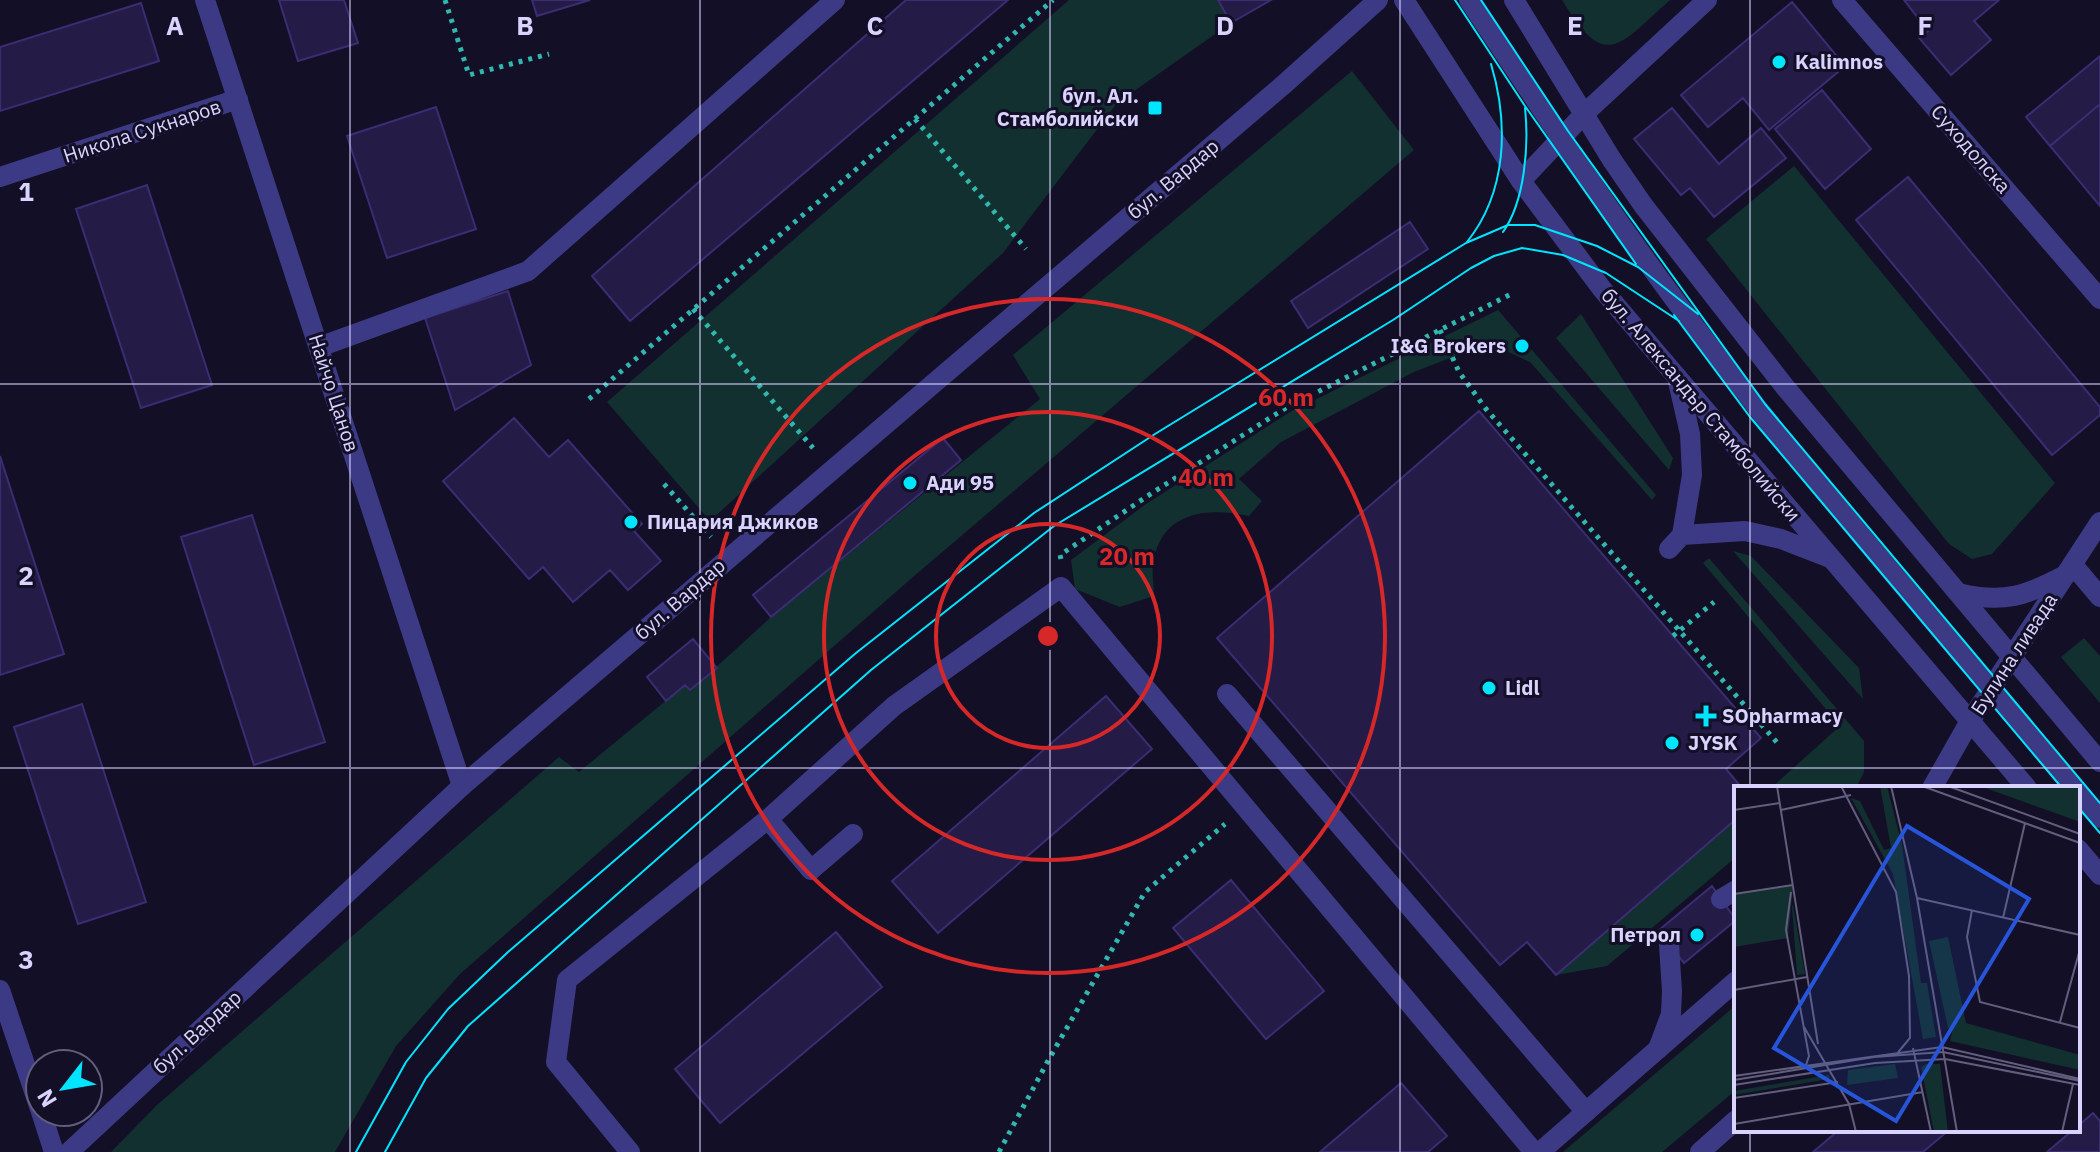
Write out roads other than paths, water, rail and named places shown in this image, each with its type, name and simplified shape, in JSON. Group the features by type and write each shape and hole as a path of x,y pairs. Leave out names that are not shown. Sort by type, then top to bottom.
{"street":[{"name":"Найчо Цанов","path":"205,0 462,786"},
{"path":"319,347 528,271 835,0"},
{"name":"бул. Вардар","path":"69,1152 462,786 1281,87 1378,0"},
{"name":"бул. Александър Стамболийски","path":"1404,0 1521,181 1602,289 2025,786"},
{"path":"1469,0 1561,139 1708,345 1849,520 2073,786"},
{"path":"1514,0 1643,205 1785,387 2100,762"},
{"path":"1521,181 1584,114 1707,0"},
{"name":"Суходолска","path":"1842,0 2100,299"},
{"name":"Никола Сукнаров","path":"0,177 238,99"},
{"path":"1677,377 1690,434 1692,475 1676,542 1745,531 1781,539 1830,558"},
{"name":"Булина ливада","path":"1933,786 1970,721 2100,522"},
{"path":"1958,593 1985,599 2015,597 2032,592 2070,569 2100,597"},
{"path":"630,1152 556,1062 567,980 768,819 894,706 1061,587 1537,1152 1734,983"},
{"path":"1227,694 1586,1112"},
{"path":"2080,795 2100,818"},
{"path":"768,819 811,870 853,834"},
{"path":"2081,855 2100,875"},
{"path":"1658,1049 1671,1014 1669,945"},
{"path":"0,990 24,1060"},
{"path":"1700,1152 1734,1122"},
{"path":"47,1128 54,1152"}],"tram line":[{"path":"1455,0 1636,264"},
{"path":"1481,0 1568,131 1765,404 2100,803"},
{"path":"1467,242 1490,202 1501,157 1500,110 1491,64"},
{"path":"1503,232 1521,189 1526,139 1525,108"},
{"path":"356,1152 406,1062 448,1009 508,952 856,653 1034,513 1155,434 1466,243 1508,225 1535,225 1597,246 1638,267 1698,314"},
{"path":"385,1152 426,1078 468,1026 871,670 1054,526 1494,256 1522,248 1563,255 1606,273 1679,321"},
{"path":"1674,315 1750,417 2060,786"},
{"path":"2080,809 2100,833"}],"place":[{"name":"Kalimnos","path":"1779,62"},
{"name":"бул. Ал. Стамболийски","path":"1155,108"},
{"name":"I&G Brokers","path":"1522,346"},
{"name":"Ади 95","path":"910,483"},
{"name":"Пицария Джиков","path":"631,522"},
{"name":"Lidl","path":"1489,688"},
{"name":"SOpharmacy","path":"1706,716"},
{"name":"JYSK","path":"1672,743"},
{"name":"Петрол","path":"1697,935"}]}
